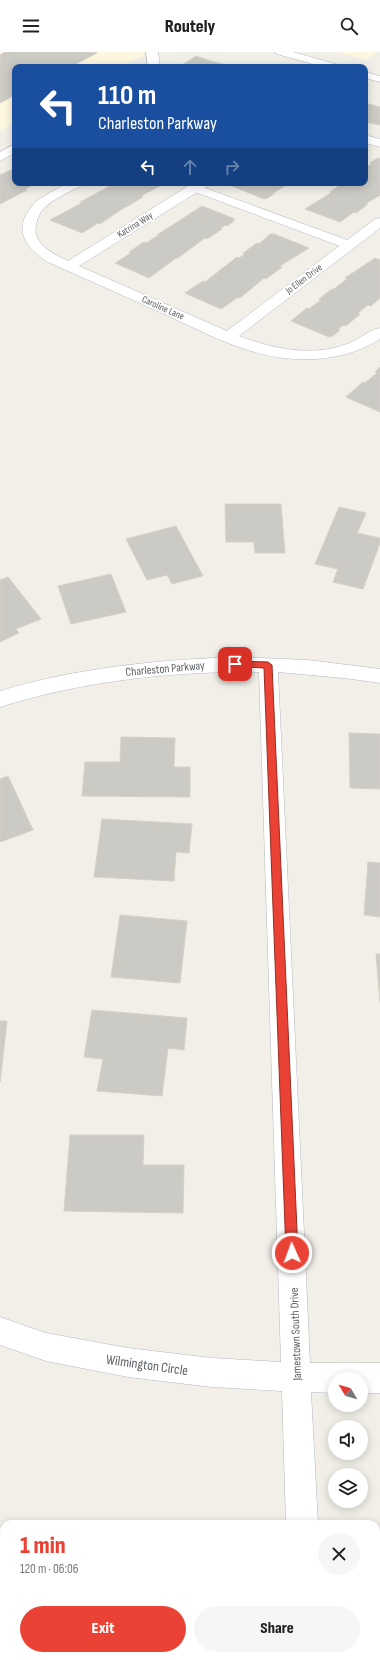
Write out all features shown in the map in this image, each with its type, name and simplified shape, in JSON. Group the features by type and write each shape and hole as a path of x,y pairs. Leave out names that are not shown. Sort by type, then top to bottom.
{"street":[{"path":"152,52 154,64"},
{"path":"281,52 324,64"},
{"path":"368,76 380,79"},
{"path":"368,140 380,143"},
{"path":"0,157 12,150"},
{"name":"Caroline Lane","path":"71,186 46,200 36,208 30,220 28,229 32,242 39,250 69,266 256,348 285,353 317,354 348,348 380,332"},
{"name":"Katrina Way","path":"69,266 196,186"},
{"name":"Jo Ellen Drive","path":"228,337 380,222"},
{"name":"Charleston Parkway","path":"0,699 38,688 135,671 183,666 235,664 318,667 380,676"},
{"name":"Jamestown South Drive","path":"268,665 298,1378 302,1520"},
{"name":"Wilmington Circle","path":"0,1331 44,1346 118,1362 190,1371 298,1378 380,1378"}],"lane":[{"path":"200,186 349,246"}],"shaded area":[{"path":"0,52 149,52 127,64 12,64 12,125 0,131"},
{"path":"337,52 377,52 366,59"}],"building":[{"path":"5,52 97,53 76,64 12,64 12,97 0,103 0,60 2,59 0,58 0,55"},
{"path":"196,56 222,64 184,64"},
{"path":"368,104 380,107 380,125 368,123"},
{"path":"380,158 380,195 365,204 368,204 356,213 354,212 340,222 305,209 331,193 330,192 339,186 368,186 368,166 372,164 370,163"},
{"path":"12,169 12,186 31,186 25,189 27,190 0,204 0,175"},
{"path":"110,186 159,186 141,196 143,197 100,224 98,223 82,233 50,220 82,203 80,202"},
{"path":"232,186 285,186 268,198 264,199"},
{"path":"202,206 235,219 207,239 205,238 149,278 115,263 131,253 129,252 144,242 146,243 159,235 157,235"},
{"path":"270,234 274,234 309,248 280,266 282,267 266,279 264,278 240,298 238,297 221,309 185,293 203,281 205,282 237,257 239,258 245,254 243,253 257,243 259,244"},
{"path":"375,258 380,260 380,298 371,306 368,305 358,313 360,314 346,326 344,325 338,329 340,330 333,336 329,337 291,321 307,308 309,309 321,300 319,299 347,279 345,278"},
{"path":"380,367 380,412 346,397 363,382 365,383 377,373 375,372"},
{"path":"225,504 281,504 285,553 255,553 254,542 226,542"},
{"path":"339,507 366,513 357,533 380,538 380,543 363,589 333,582 338,569 315,564"},
{"path":"176,526 203,576 172,584 167,575 147,580 126,539"},
{"path":"111,574 126,612 71,624 58,586"},
{"path":"8,577 41,619 16,629 19,633 0,642 0,580"},
{"path":"349,733 380,734 380,789 350,788"},
{"path":"121,737 175,738 174,767 190,767 190,797 82,796 85,762 120,762"},
{"path":"8,776 33,830 0,842 0,779"},
{"path":"102,819 192,824 189,853 176,852 174,881 94,877"},
{"path":"368,862 380,863 380,917 364,915"},
{"path":"120,915 187,921 180,983 111,977"},
{"path":"376,954 380,954 380,1002"},
{"path":"92,1010 187,1018 184,1050 168,1048 162,1096 97,1091 103,1059 84,1057"},
{"path":"0,1021 7,1021 0,1082"},
{"path":"70,1135 144,1135 143,1165 184,1165 183,1213 64,1211"}],"route":[{"path":"235,664 268,665 281,952 292,1253"}]}
